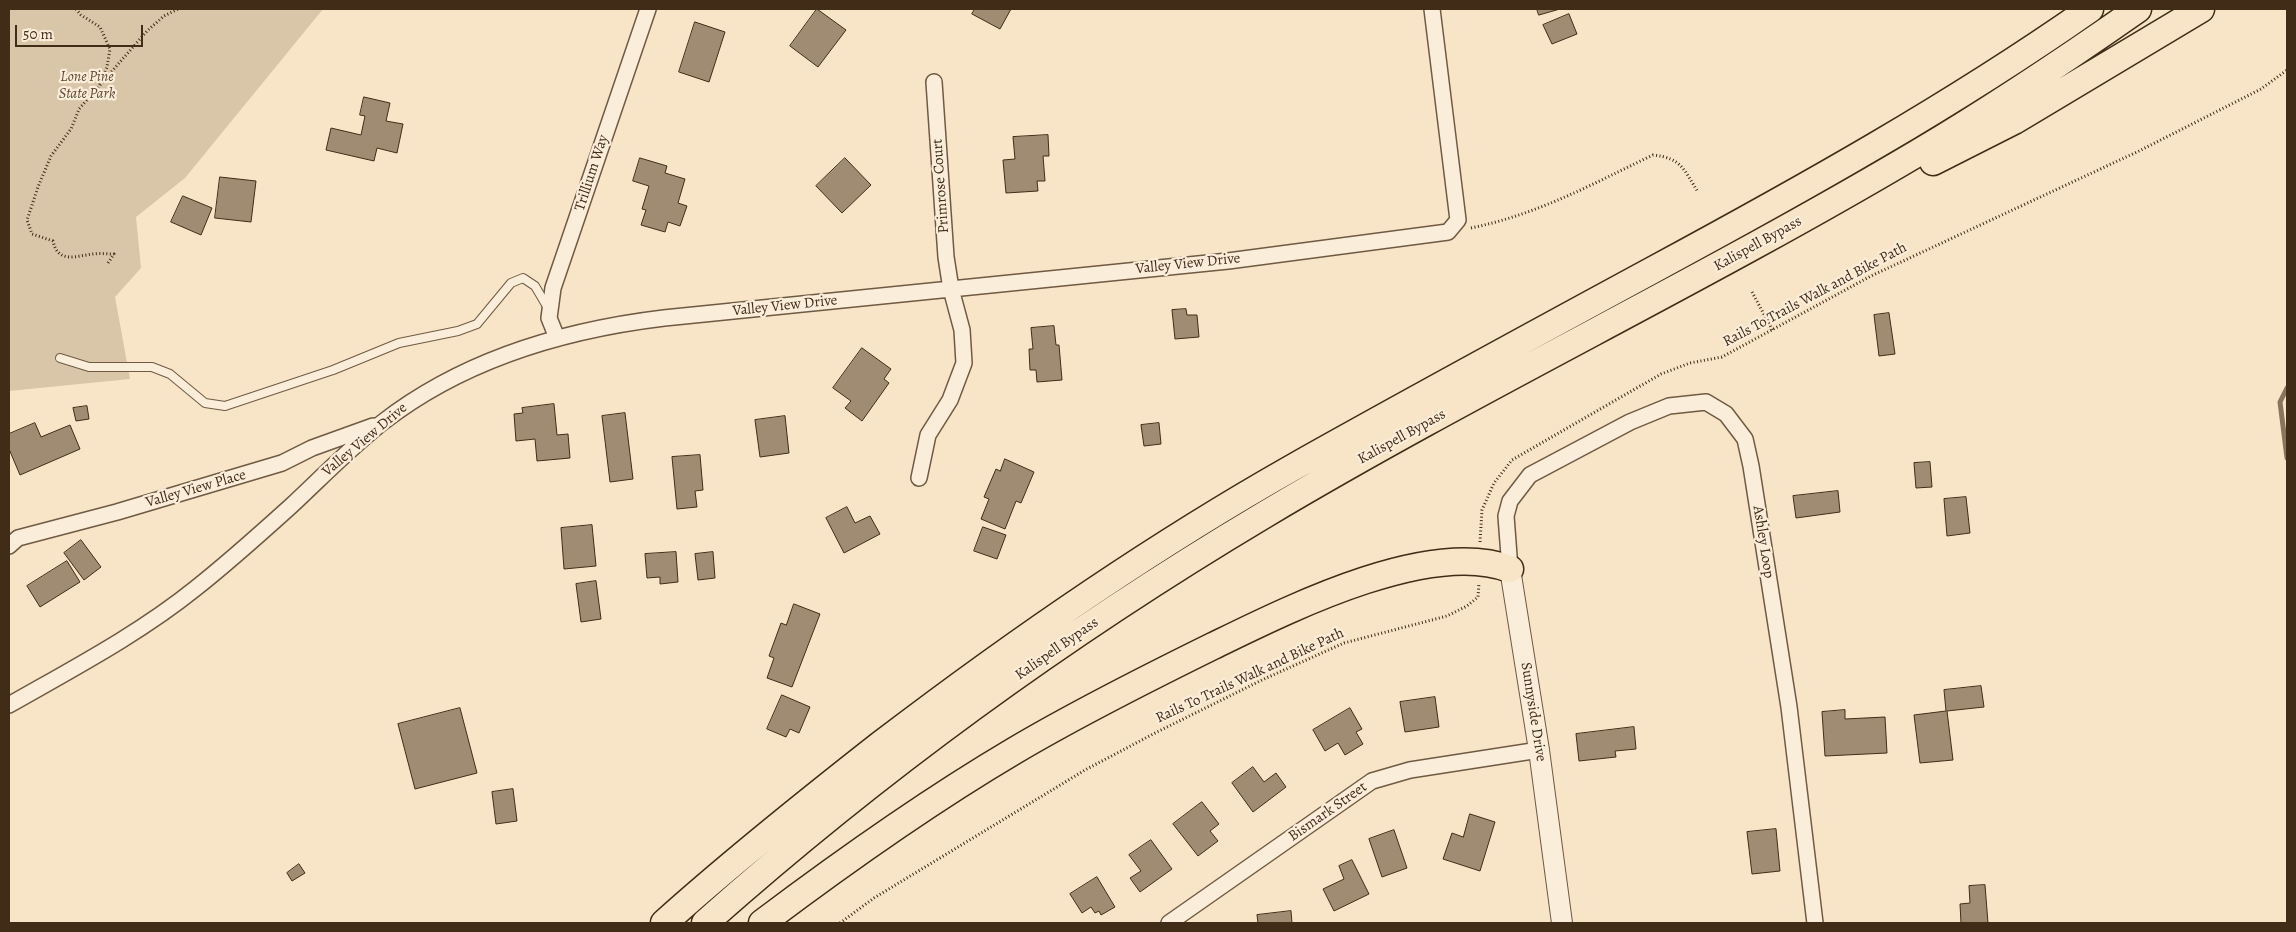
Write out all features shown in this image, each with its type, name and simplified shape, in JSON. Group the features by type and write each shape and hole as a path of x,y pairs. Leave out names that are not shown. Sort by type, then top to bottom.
{"highway":[{"path":"1858,157 2059,9"},
{"name":"Kalispell Bypass","path":"664,923 779,824 902,728 1002,655 1130,568 1297,465 1858,157 1977,85 2090,9"},
{"name":"Kalispell Bypass","path":"705,923 781,858 907,757 1017,676 1163,578 1336,474 1778,233 1966,124 2070,57 2138,9"},
{"path":"1778,233 1900,179 2014,120 2201,9"},
{"path":"762,923 856,854 969,778 1063,724 1175,665 1305,602 1355,583 1435,564 1479,561 1510,569"}],"street":[{"name":"Trillium Way","path":"557,338 550,323 549,310 556,280 648,9"},
{"path":"1432,9 1458,220 1448,232"},
{"name":"Primrose Court","path":"919,478 928,435 950,400 964,363 962,330 951,289 946,257 934,82"},
{"name":"Valley View Drive","path":"9,706 108,648 175,604 244,547 381,423 403,407 453,378 480,366 557,338 596,328 664,318 1228,260 1448,232"},
{"name":"Ashley Loop","path":"1510,501 1530,475 1630,422 1669,406 1706,402 1726,414 1745,438 1790,707 1815,923"},
{"name":"Valley View Place","path":"9,546 18,538 108,515 282,463 312,448 381,423"},
{"name":"Sunnyside Drive","path":"1510,501 1506,516 1510,569 1539,750 1562,923"},
{"name":"Bismark Street","path":"1169,923 1372,780 1410,770 1539,750"}],"lane":[{"path":"60,358 89,367 152,367 170,374 205,403 225,406 332,370 400,343 458,332 477,324 511,283 523,278 535,286 549,310"}],"path":[{"path":"76,9 81,16 100,27 110,49 107,68 98,89"},
{"path":"108,263 114,254 94,254 74,258 61,256 54,248 53,241 32,234 27,220 51,156 71,129 79,109 147,32 164,16 178,9"},
{"name":"Rails To Trails Walk and Bike Path","path":"840,923 874,898 1084,770 1157,732 1262,680 1344,643 1447,616 1467,606 1478,597 1482,510 1494,484 1512,460 1661,374 1690,363 1722,357 1773,331 1871,276 2156,143 2261,89 2287,70"},
{"path":"1448,232 1532,212 1567,198 1653,155 1669,157 1680,164 1698,192"},
{"path":"1752,292 1773,331"}],"green space":[{"name":"Lone Pine State Park","path":"9,9 323,9 185,178 136,217 141,268 115,297 130,379 9,391"}],"building":[{"path":"817,9 846,30 818,67 790,46"},
{"path":"975,9 1011,9 1000,29 972,14"},
{"path":"1537,9 1560,9 1539,15"},
{"path":"1569,14 1577,34 1552,44 1543,25"},
{"path":"695,22 725,32 709,82 679,72"},
{"path":"364,97 390,103 386,121 403,124 397,153 377,148 374,161 326,150 331,128 361,135 365,116 360,115"},
{"path":"1048,135 1049,156 1043,156 1045,181 1037,181 1038,191 1006,193 1003,160 1015,159 1013,137"},
{"path":"640,158 667,166 665,173 685,179 678,203 687,206 680,226 668,222 665,232 641,225 646,210 642,209 649,186 633,181"},
{"path":"845,158 871,185 842,213 816,186"},
{"path":"220,177 256,181 251,222 215,218"},
{"path":"183,196 212,208 201,235 171,222"},
{"path":"1186,309 1187,315 1197,315 1199,337 1175,339 1172,310"},
{"path":"1889,313 1895,354 1879,356 1874,315"},
{"path":"1054,326 1056,345 1059,345 1062,380 1037,382 1036,370 1030,370 1029,349 1033,349 1031,328"},
{"path":"862,348 891,369 884,379 889,383 862,421 845,408 851,401 833,388"},
{"path":"554,404 557,435 568,434 570,458 537,461 535,439 516,441 514,414 523,413 522,408"},
{"path":"87,406 89,419 76,421 73,408"},
{"path":"625,413 633,479 610,482 602,416"},
{"path":"785,416 789,453 760,457 755,420"},
{"path":"35,423 41,437 70,425 80,449 20,475 9,449 9,434"},
{"path":"1159,423 1161,444 1144,446 1141,425"},
{"path":"700,455 703,490 695,491 697,507 677,509 672,457"},
{"path":"1005,459 1034,472 1021,503 1016,501 1005,529 981,519 989,499 984,497 996,469 1000,471"},
{"path":"1930,462 1932,487 1916,488 1914,463"},
{"path":"1838,491 1840,512 1796,518 1793,496"},
{"path":"1966,497 1970,533 1947,536 1944,499"},
{"path":"847,507 855,523 870,516 880,534 844,553 826,518"},
{"path":"592,525 596,566 564,569 561,528"},
{"path":"983,527 1006,535 997,559 974,551"},
{"path":"81,540 101,567 84,580 64,553"},
{"path":"676,552 678,582 660,584 660,577 647,578 645,554"},
{"path":"713,552 715,578 698,580 695,554"},
{"path":"67,561 80,582 40,607 27,586"},
{"path":"596,581 601,619 581,622 576,584"},
{"path":"794,604 820,614 792,687 767,678 774,658 769,656 781,623 786,625"},
{"path":"1981,686 1984,707 1947,711 1953,760 1920,763 1914,715 1946,711 1944,690"},
{"path":"782,695 810,707 799,733 790,729 786,737 767,729"},
{"path":"1435,697 1439,727 1405,732 1400,702"},
{"path":"460,708 477,773 415,789 398,724"},
{"path":"1350,708 1362,729 1356,732 1363,744 1345,755 1338,743 1325,751 1313,730"},
{"path":"1845,710 1845,719 1885,717 1887,753 1825,756 1822,712"},
{"path":"1634,727 1636,749 1615,751 1616,757 1579,761 1576,734"},
{"path":"1253,767 1264,782 1276,773 1286,787 1253,812 1232,783"},
{"path":"513,789 517,821 496,824 492,792"},
{"path":"1202,802 1219,824 1210,831 1218,841 1198,856 1173,824"},
{"path":"1470,814 1495,822 1480,871 1443,859 1452,833 1463,837"},
{"path":"1776,829 1780,871 1752,874 1747,832"},
{"path":"1394,830 1407,868 1382,877 1369,839"},
{"path":"1151,840 1172,869 1140,892 1130,878 1141,871 1129,855"},
{"path":"1352,860 1369,894 1334,911 1323,889 1344,879 1339,866"},
{"path":"299,864 305,873 292,881 287,873"},
{"path":"1097,877 1115,907 1101,915 1099,911 1095,913 1091,907 1082,913 1070,894"},
{"path":"1985,885 1988,923 1961,923 1960,904 1970,903 1969,886"},
{"path":"1291,911 1292,923 1258,923 1257,915"}],"waterway":[{"path":"2287,388 2280,402 2287,458"}]}
